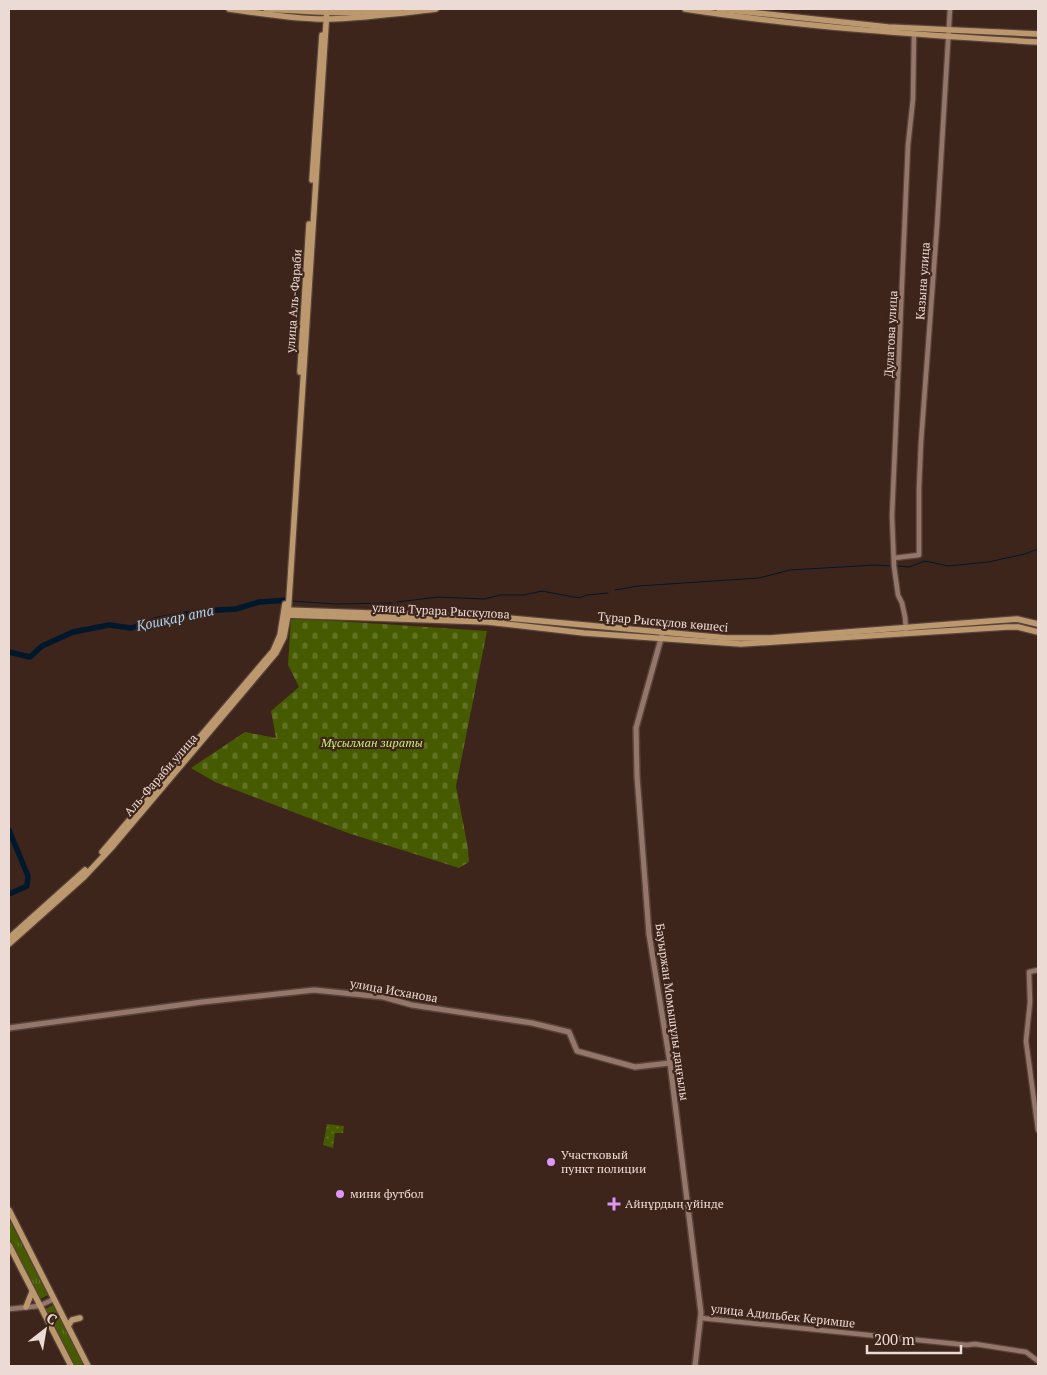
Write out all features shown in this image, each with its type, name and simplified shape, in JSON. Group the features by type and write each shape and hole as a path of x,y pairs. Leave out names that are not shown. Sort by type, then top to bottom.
{"main road":[{"path":"229,9 264,14 325,14 379,12 400,9"},
{"path":"266,9 379,16 436,9"},
{"path":"685,9 747,18 914,34 1038,34"},
{"path":"719,9 1038,42"},
{"name":"улица Аль-Фараби","path":"287,595 325,14"},
{"name":"Аль-Фараби улица","path":"9,944 83,878 113,846 276,653 284,637 287,595"},
{"name":"Аль-Фараби улица","path":"9,938 92,863 193,746 273,651 280,636 287,610"},
{"name":"Тұрар Рыскұлов көшесі","path":"287,610 488,617 661,636"},
{"name":"улица Турара Рыскулова","path":"287,610 488,622 597,634"},
{"name":"Тұрар Рыскұлов көшесі","path":"597,634 741,641 820,638 1018,619 1036,624"},
{"path":"1035,631 1036,624"},
{"name":"Тұрар Рыскұлов көшесі","path":"906,630 1007,626 1035,631"},
{"name":"Бауыржан Момышұлы даңғылы","path":"661,636 636,728 637,776 649,934 670,1063 701,1318 695,1366"},
{"name":"улица Исханова","path":"9,1028 202,1002 314,990 383,997 412,1005 532,1023 568,1032 577,1051 635,1067 670,1063"},
{"path":"9,1210 88,1366"},
{"path":"9,1246 71,1366"},
{"path":"26,1307 32,1292"},
{"path":"68,1326 72,1320 80,1318"}],"street":[{"name":"Казына улица","path":"894,558 919,555 921,442 950,9"},
{"name":"Дулатова улица","path":"906,630 902,603 898,595 892,516 908,145 913,99 914,34"},
{"path":"1038,970 1029,972 1030,1002 1026,1041 1038,1130"},
{"path":"9,1309 39,1306 54,1299"},
{"name":"улица Адильбек Керимше","path":"701,1318 967,1345 975,1344 1026,1352 1038,1362"}],"green space":[{"name":"Мұсылман зираты","path":"291,618 487,631 456,786 469,862 459,868 348,833 215,782 191,768 245,732 276,738 271,711 299,687 288,665"},
{"path":"327,1124 344,1126 343,1133 335,1133 333,1148 323,1145"},
{"path":"9,1219 48,1295 40,1299 9,1238"},
{"path":"53,1305 84,1366 75,1366 45,1309"}],"waterway":[{"path":"896,566 909,567 925,561 948,566 988,562 1025,554 1038,549"},
{"path":"615,590 638,586 759,578 790,570 875,565 892,566"},
{"path":"397,602 438,597 484,599 501,595 524,595 542,591 579,598 587,595 608,593"},
{"name":"Қошқар ата","path":"9,652 30,657 42,646 73,632 109,625 131,628 155,620 202,611 236,609 259,602 289,600"},
{"path":"292,601 336,604 392,603"},
{"name":"Қошқар ата","path":"9,830 28,876 27,886 9,894"}],"place":[{"name":"Участковый пункт полиции","path":"551,1162"},
{"name":"мини футбол","path":"340,1194"},
{"name":"Айнұрдың үйінде","path":"614,1204"}]}
